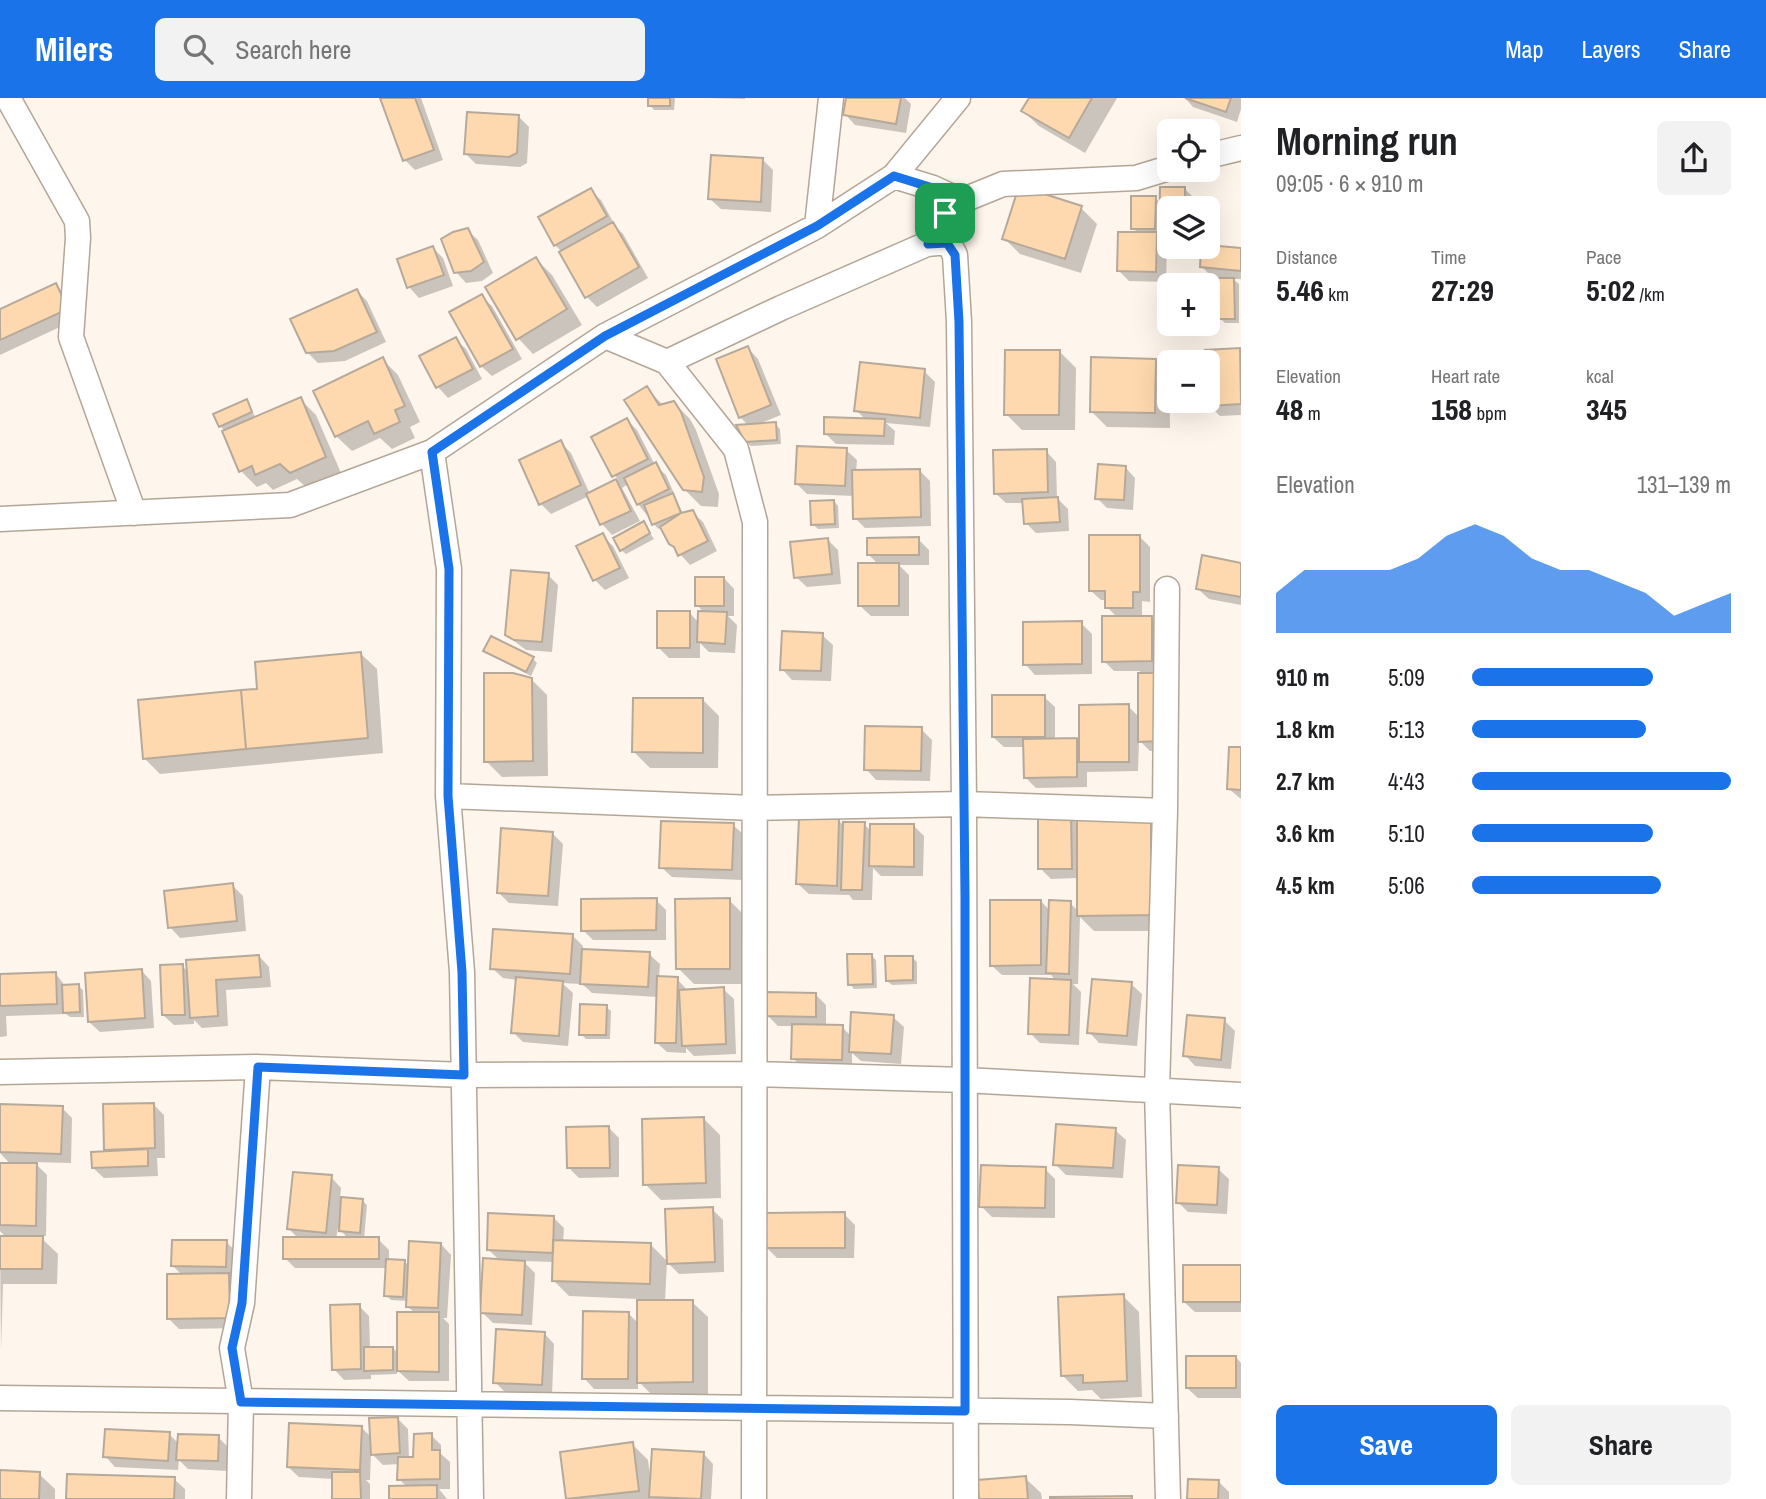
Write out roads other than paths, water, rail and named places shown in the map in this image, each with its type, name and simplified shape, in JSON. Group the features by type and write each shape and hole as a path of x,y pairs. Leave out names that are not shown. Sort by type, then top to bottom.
{"street":[{"path":"8,98 77,221 71,337 134,513"},
{"path":"817,226 831,98"},
{"path":"0,519 290,505 432,452 605,336 817,226 894,176 958,98"},
{"path":"1220,153 1241,148"},
{"path":"928,244 945,213 961,201 1003,184 1136,178 1157,171"},
{"path":"894,176 933,188 961,201"},
{"path":"667,362 781,308 928,244 947,243 955,255 959,322 964,804 966,1499"},
{"path":"605,336 667,362 736,449 755,522 754,1499"},
{"path":"432,452 449,569 448,796 462,972 471,1499"},
{"path":"1167,589 1165,811 1157,1090 1168,1499"},
{"path":"448,796 754,808 964,804 1165,811"},
{"path":"239,1499 241,1402 232,1348 242,1303 258,1067"},
{"path":"0,1072 258,1067 464,1075 755,1074 965,1080 1241,1095"},
{"path":"0,1398 1166,1416"}]}
